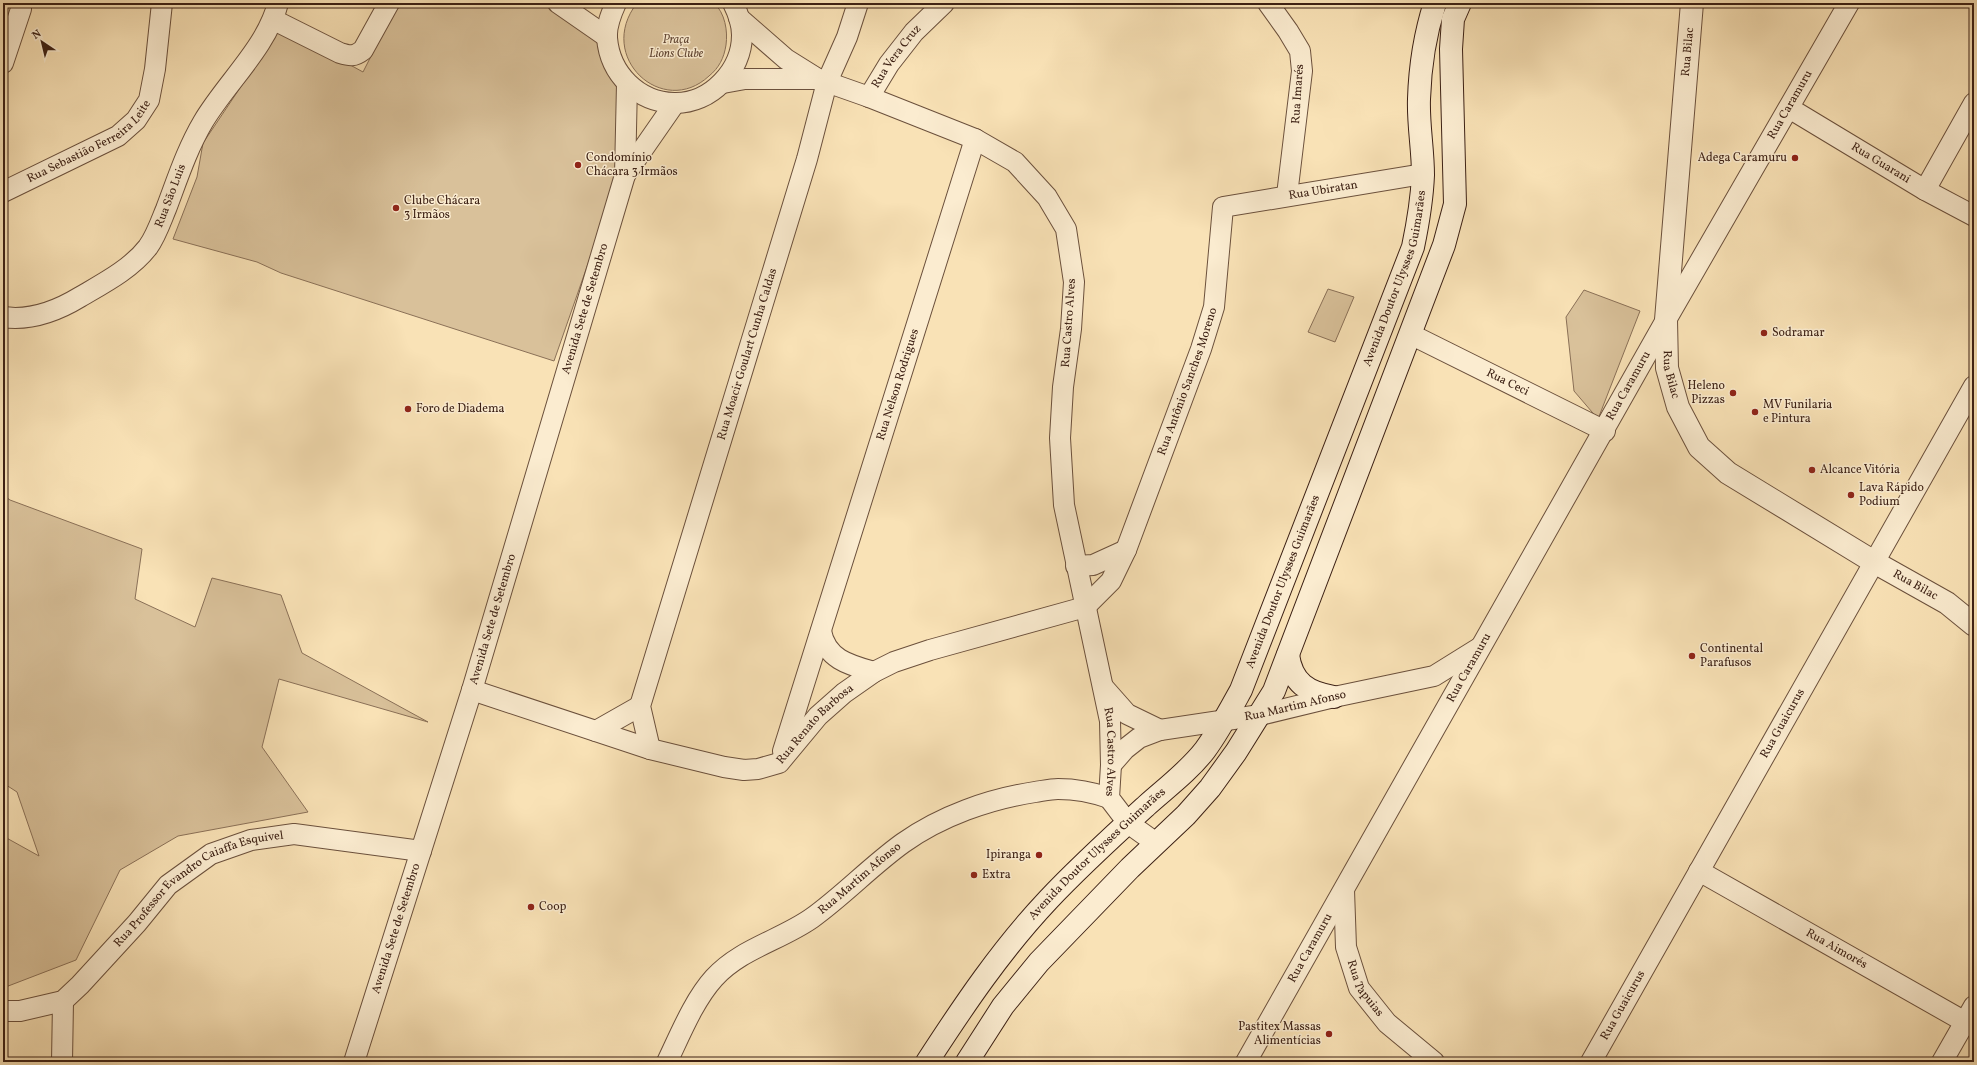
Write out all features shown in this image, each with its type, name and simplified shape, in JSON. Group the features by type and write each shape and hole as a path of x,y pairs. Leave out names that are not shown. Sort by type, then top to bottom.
{"main road":[{"name":"Avenida Doutor Ulysses Guimarães","path":"927,1062 973,991 1008,945 1047,901 1101,846 1175,781 1204,751 1224,722 1241,690 1413,247 1421,212 1423,174 1419,99 1426,30 1435,3"},
{"path":"967,1062 1003,1006 1039,962 1130,868 1186,815 1210,788 1260,716 1274,691 1444,245 1455,204 1452,49 1453,19 1460,3"},
{"name":"Rua Bilac","path":"1692,3 1666,320 1667,368 1678,407 1699,447 1728,473 1874,562 1947,603 1974,625"},
{"name":"Rua Bilac","path":"1947,603 1974,607"},
{"path":"1288,655 1292,672 1303,686 1317,694 1334,697"}],"street":[{"path":"3,63 21,10 21,3"},
{"name":"Rua Sebastião Ferreira Leite","path":"3,192 118,136 136,120 149,100 155,69 162,3"},
{"path":"276,11 323,45 349,56 356,55 365,45 389,3"},
{"path":"558,3 607,37"},
{"path":"616,3 609,19 607,37 610,54 616,70 627,84 641,95 658,101 675,103 709,94 723,83 733,69 740,52 742,35 736,10"},
{"name":"Rua Moacir Goulart Cunha Caldas","path":"640,706 808,159 822,81 847,37 858,3"},
{"name":"Rua Vera Cruz","path":"869,97 889,64 914,32 944,3"},
{"name":"Rua Imarés","path":"1268,3 1300,51 1302,71 1287,195"},
{"name":"Rua Caramuru","path":"1246,1062 1446,708 1483,646 1605,431 1666,320 1849,3"},
{"name":"Rua Castro Alves","path":"736,10 786,59 822,81 869,97 975,139 1015,162 1047,197 1066,229 1074,282 1063,387 1060,438 1064,506 1110,721 1111,765 1109,798 1128,823 1156,843"},
{"name":"Rua São Luis","path":"3,317 16,319 40,314 67,305 130,266 148,247 202,123 262,40 276,11"},
{"name":"Rua Castro Alves","path":"723,83 745,79 822,81"},
{"name":"Avenida Sete de Setembro","path":"354,1062 472,690 625,175 627,84"},
{"name":"Avenida Sete de Setembro","path":"625,175 675,103"},
{"path":"1925,190 1974,103"},
{"name":"Rua Guarani","path":"1789,108 1925,190 1974,216"},
{"name":"Rua Nelson Rodrigues","path":"779,763 975,139"},
{"name":"Rua Ubiratan","path":"1223,207 1287,195 1423,174"},
{"name":"Rua Antônio Sanches Moreno","path":"1085,607 1110,581 1126,550 1201,349 1214,307 1223,207"},
{"name":"Rua Ceci","path":"1410,334 1605,431"},
{"name":"Rua Guaicurus","path":"1591,1062 1974,386"},
{"path":"1076,566 1093,565 1126,550"},
{"name":"Rua Renato Barbosa","path":"472,690 650,749 744,770 758,769 779,763 818,716 844,693 874,672 894,662 930,650 1085,607"},
{"path":"821,631 823,642 833,654 848,664 874,672"},
{"name":"Rua Martim Afonso","path":"1111,765 1125,749 1139,738 1160,730 1260,716 1334,697 1434,676 1483,646"},
{"name":"Rua Caramuru","path":"1434,676 1446,708"},
{"name":"Rua Castro Alves","path":"1104,688 1127,714 1160,730"},
{"path":"596,731 640,706 650,749"},
{"name":"Rua Martim Afonso","path":"667,1062 681,1032 702,995 718,974 732,962 810,919 904,843 937,824 979,805 1024,794 1057,789 1090,792 1109,798"},
{"name":"Rua Professor Evandro Caiaffa Esquivel","path":"63,1001 80,985 137,923 168,885 211,854 250,840 294,834 421,851"},
{"name":"Rua Aimorés","path":"1699,871 1971,1019"},
{"name":"Rua Tapuias","path":"1344,890 1346,947 1359,988 1386,1023 1434,1062"},
{"path":"3,1011 20,1010 63,1001 62,1062"},
{"path":"1942,1062 1971,1019"}],"green space":[{"name":"Clube Chácara 3 Irmãos","path":"398,3 542,3 601,42 620,88 619,175 554,361 281,273 257,262 173,239 197,177 203,143 281,27 363,72"},
{"name":"Praça Lions Clube","path":"637,3 714,3 721,12 725,22 727,34 724,54 716,70 691,87 672,90 655,86 640,76 629,61 624,43 626,23"},
{"path":"1328,289 1354,297 1335,342 1308,332"},
{"path":"1584,290 1640,311 1598,419 1574,391 1566,317"},
{"path":"3,495 10,500 142,549 135,599 195,627 212,578 281,595 302,653 428,722 279,679 262,747 308,812 178,836 120,870 76,960 3,988 3,836 39,856 17,792 3,783"}],"place":[{"name":"Adega Caramuru","path":"1795,158"},
{"name":"Condomínio Chácara 3 Irmãos","path":"578,165"},
{"name":"Clube Chácara 3 Irmãos","path":"396,208"},
{"name":"Sodramar","path":"1764,333"},
{"name":"Heleno Pizzas","path":"1733,393"},
{"name":"Foro de Diadema","path":"408,409"},
{"name":"MV Funilaria e Pintura","path":"1755,412"},
{"name":"Alcance Vitória","path":"1812,470"},
{"name":"Lava Rápido Podium","path":"1851,495"},
{"name":"Continental Parafusos","path":"1692,656"},
{"name":"Ipiranga","path":"1039,855"},
{"name":"Extra","path":"974,875"},
{"name":"Coop","path":"531,907"},
{"name":"Pastitex Massas Alimentícias","path":"1329,1034"}]}
